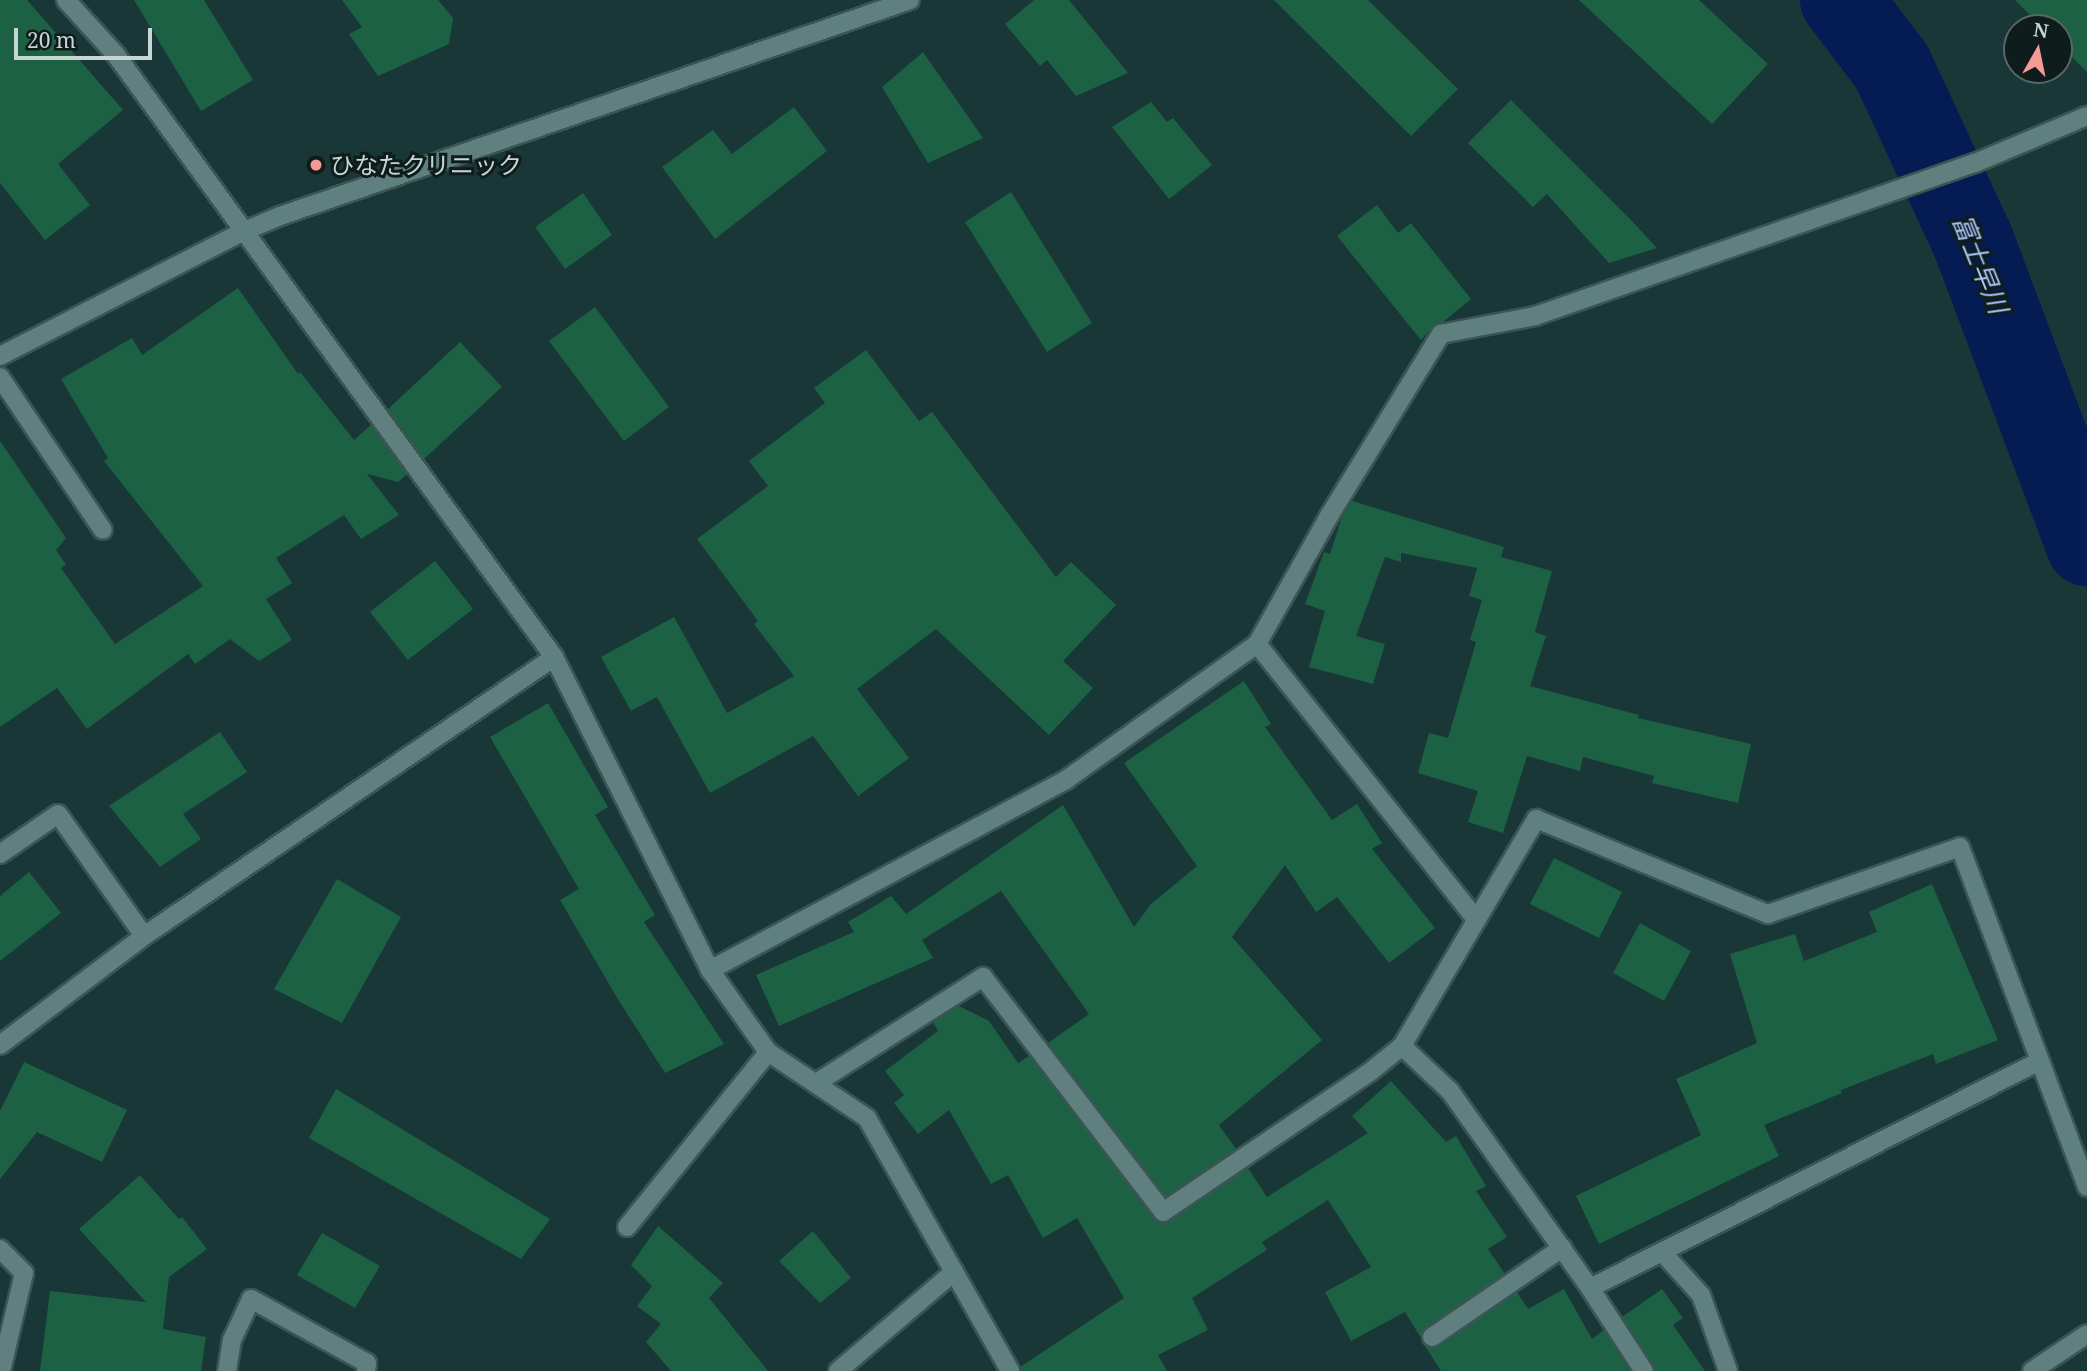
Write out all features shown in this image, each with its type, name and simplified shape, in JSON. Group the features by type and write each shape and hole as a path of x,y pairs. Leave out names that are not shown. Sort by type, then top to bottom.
{"street":[{"path":"66,0 116,55 242,232 554,657 710,970 768,1052 867,1118 1010,1371"},
{"path":"0,356 242,232 280,216 910,0"},
{"path":"710,970 1067,779 1257,644 1329,516 1441,334 1535,316 1975,163 2087,116"},
{"path":"0,377 103,530"},
{"path":"1257,644 1475,918"},
{"path":"0,1045 144,936 554,657"},
{"path":"0,854 58,814 144,936"},
{"path":"816,1083 983,977 1163,1212 1370,1072 1402,1046 1475,918 1536,819 1769,914 1960,847 2087,1187"},
{"path":"1402,1046 1450,1091 1591,1288 1644,1371"},
{"path":"627,1227 768,1052"},
{"path":"1591,1288 2040,1061"},
{"path":"1433,1337 1562,1248"},
{"path":"0,1249 24,1273 1,1371"},
{"path":"1662,1252 1700,1295 1728,1371"},
{"path":"838,1371 954,1272"},
{"path":"227,1371 232,1340 251,1299 367,1363 366,1371"},
{"path":"2032,1371 2087,1334"}],"building":[{"path":"0,0 27,0 123,110 58,164 90,205 45,240 0,183"},
{"path":"134,0 204,0 253,80 201,111"},
{"path":"342,0 438,0 453,18 449,44 378,76 349,34 362,27"},
{"path":"1034,0 1069,0 1128,73 1076,96 1047,60 1040,66 1005,24"},
{"path":"1274,0 1368,0 1458,89 1411,136"},
{"path":"1579,0 1699,0 1768,64 1712,124"},
{"path":"2015,0 2087,0 2087,72 2073,58 2073,14 2029,14"},
{"path":"923,52 983,138 928,163 882,87"},
{"path":"1511,100 1657,248 1609,263 1547,194 1533,207 1468,143"},
{"path":"1151,102 1167,122 1173,118 1212,165 1169,199 1112,127"},
{"path":"794,107 827,151 715,239 662,167 713,130 732,154"},
{"path":"1011,192 1092,323 1047,352 965,222"},
{"path":"583,193 612,235 565,269 535,227"},
{"path":"1377,205 1398,233 1411,223 1471,299 1443,322 1434,325 1421,340 1337,236"},
{"path":"238,288 298,374 300,372 354,440 371,425 407,474 398,482 367,474 399,515 361,539 344,515 276,558 292,583 266,599 292,640 259,661 230,639 195,664 188,654 87,729 57,688 0,727 0,441 66,538 56,550 66,565 61,568 115,644 203,586 104,461 108,458 61,379 132,338 142,355"},
{"path":"595,307 669,407 624,441 549,341"},
{"path":"460,342 502,387 424,459 388,409"},
{"path":"866,350 919,421 932,412 1056,577 1071,562 1116,605 1063,661 1093,688 1049,735 936,629 857,689 909,758 858,796 813,736 710,793 657,697 631,711 601,657 674,617 727,713 794,676 754,624 758,621 697,539 768,486 749,461 825,403 814,388"},
{"path":"1352,501 1504,547 1501,557 1552,571 1535,632 1546,636 1530,686 1639,715 1638,718 1751,744 1738,803 1652,783 1654,776 1583,757 1580,771 1527,756 1503,833 1468,822 1478,791 1418,773 1429,733 1448,738 1476,642 1470,640 1482,600 1469,596 1477,568 1401,553 1401,562 1385,557 1356,636 1385,644 1373,684 1309,667 1325,611 1305,604 1324,552 1330,554 1342,517"},
{"path":"435,561 473,609 408,660 370,612"},
{"path":"1244,681 1271,724 1265,727 1332,820 1357,804 1382,843 1372,849 1435,928 1389,963 1337,897 1316,912 1285,865 1232,937 1322,1040 1219,1125 1236,1149 1166,1197 1048,1043 1089,1014 1001,891 922,940 933,958 779,1026 756,975 854,932 848,922 891,896 906,914 1063,805 1134,927 1151,904 1197,866 1124,763"},
{"path":"548,703 608,807 595,815 655,915 644,922 724,1044 665,1073 560,900 579,889 490,737"},
{"path":"220,732 247,772 183,814 201,839 160,867 109,806"},
{"path":"1554,858 1622,892 1599,938 1530,904"},
{"path":"29,872 61,913 0,961 0,896"},
{"path":"337,879 401,917 342,1023 274,989"},
{"path":"1932,884 1998,1040 1936,1064 1933,1054 1841,1090 1842,1093 1764,1125 1779,1156 1599,1244 1576,1196 1701,1135 1676,1079 1757,1043 1730,954 1795,934 1804,961 1877,932 1869,912"},
{"path":"1640,923 1691,951 1664,1001 1613,973"},
{"path":"959,1006 989,1021 1018,1063 1029,1056 1159,1223 1169,1221 1248,1168 1267,1197 1368,1133 1352,1116 1391,1081 1446,1142 1456,1136 1486,1186 1476,1191 1507,1237 1488,1249 1505,1274 1426,1328 1421,1338 1405,1312 1351,1341 1325,1292 1371,1267 1328,1200 1262,1242 1267,1250 1192,1298 1208,1330 1158,1355 1167,1371 1021,1371 1020,1367 1124,1298 1077,1218 1043,1238 1008,1175 991,1184 949,1110 918,1134 894,1103 904,1095 885,1071 938,1031 933,1022"},
{"path":"24,1062 127,1110 102,1162 37,1132 0,1179 0,1111"},
{"path":"336,1089 550,1219 521,1259 309,1138"},
{"path":"140,1175 179,1219 182,1217 207,1249 169,1277 163,1329 206,1337 201,1371 40,1371 50,1291 146,1302 79,1229"},
{"path":"658,1226 723,1283 709,1298 768,1371 671,1371 646,1342 661,1324 637,1306 652,1286 631,1265"},
{"path":"813,1231 851,1278 820,1303 779,1261"},
{"path":"322,1233 380,1266 355,1308 297,1275"},
{"path":"1564,1289 1592,1339 1604,1330 1630,1371 1441,1371 1425,1346 1438,1346 1517,1292 1528,1309"},
{"path":"1662,1289 1683,1318 1673,1325 1705,1371 1655,1371 1622,1317"}],"waterway":[{"name":"富士早川","path":"1841,0 1892,67 1974,244 2087,545"}],"place":[{"name":"ひなたクリニック","path":"316,165"}]}
